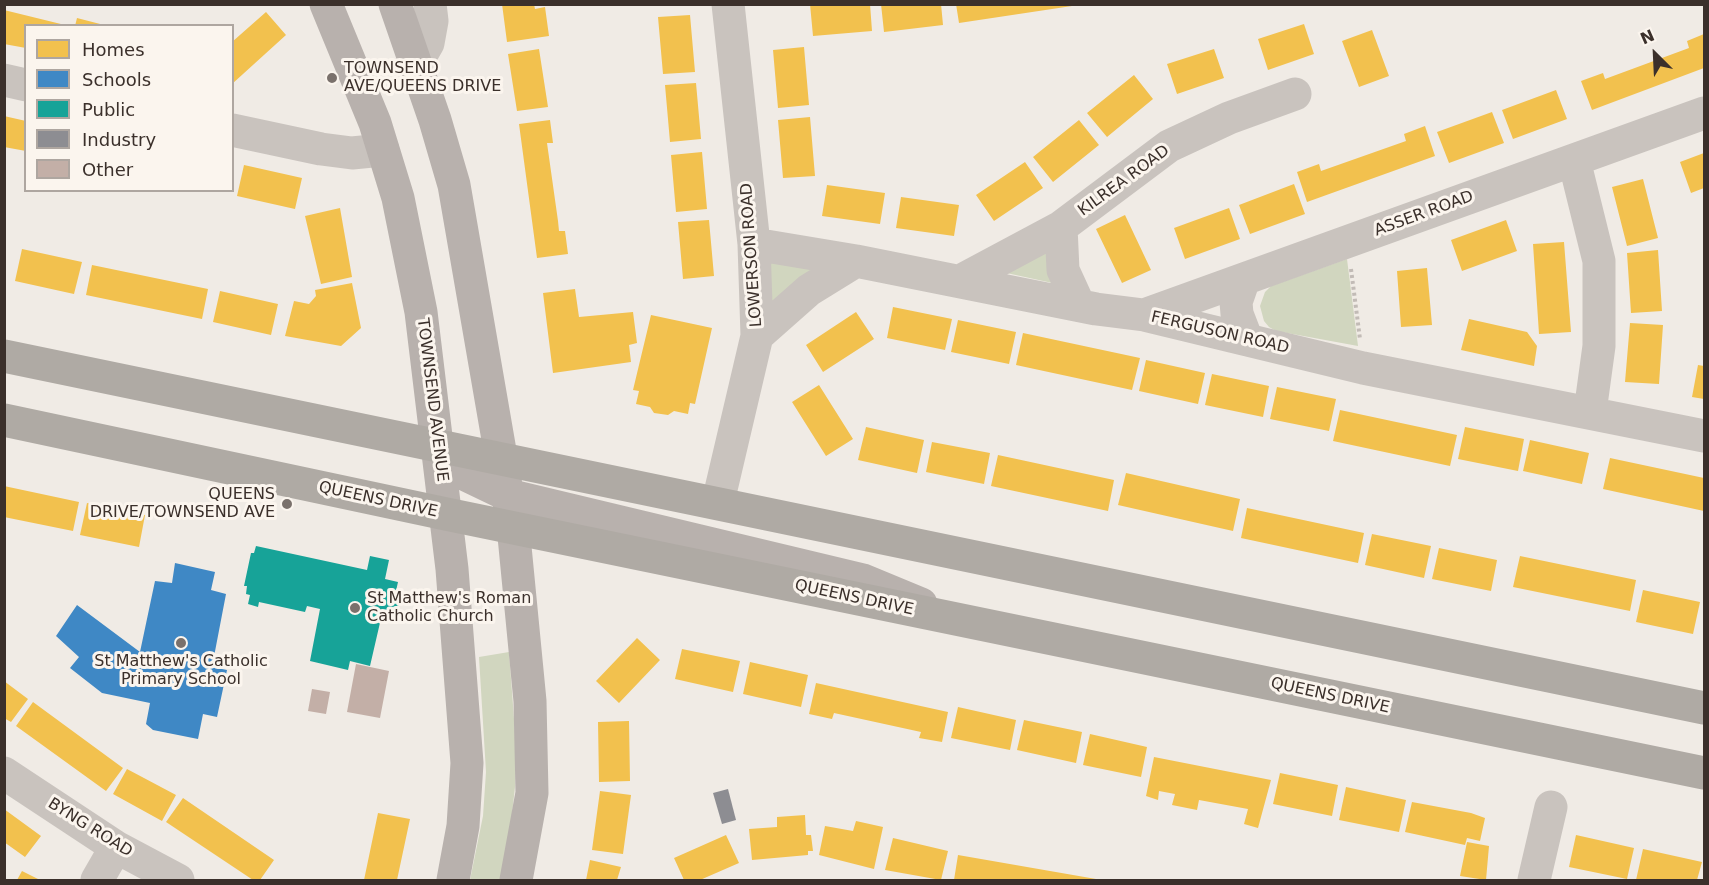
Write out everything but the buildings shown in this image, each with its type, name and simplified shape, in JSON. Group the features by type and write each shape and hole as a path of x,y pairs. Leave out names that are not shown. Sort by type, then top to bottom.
{"highway":[{"path":"4,356 502,460 718,502 1704,708"},
{"name":"QUEENS DRIVE","path":"4,420 446,514 511,510 958,619 1704,773"}],"main road":[{"name":"TOWNSEND AVENUE","path":"326,4 375,123 398,198 421,312 439,447 457,617 467,763 463,826 453,880"},
{"path":"395,4 454,185 511,510 530,701 532,793 516,880"},
{"path":"439,447 458,471 511,510"}],"street":[{"path":"416,64 428,43 432,21 430,4"},
{"name":"LOWERSON ROAD","path":"718,502 757,336 754,244 728,4"},
{"path":"4,80 24,85"},
{"name":"KILREA ROAD","path":"960,281 1061,227 1169,146 1229,118 1295,94"},
{"name":"ASSER ROAD","path":"1144,315 1704,113"},
{"path":"234,130 321,149 352,153 383,150"},
{"path":"1574,160 1599,261 1599,346 1590,412"},
{"path":"1061,227 1063,270 1078,305"},
{"name":"FERGUSON ROAD","path":"754,244 856,261 1078,305 1144,315 1363,368 1704,436"},
{"path":"757,336 800,297 856,261"},
{"path":"1244,279 1236,302 1237,314 1247,340"},
{"name":"BYNG ROAD","path":"4,773 116,847 178,880"},
{"path":"1534,880 1551,807"},
{"path":"97,880 116,847"}],"path":[{"path":"1348,241 1363,368"}],"green space":[{"path":"1046,250 1057,284 1002,272"},
{"path":"1347,259 1358,346 1276,331 1264,321 1260,306 1265,292 1271,286"},
{"path":"770,262 817,267 772,306"},
{"path":"509,652 516,745 515,787 509,841 501,880 470,880 483,816 486,772 479,657"}],"place":[{"name":"TOWNSEND AVE/QUEENS DRIVE","path":"332,78"},
{"name":"QUEENS DRIVE/TOWNSEND AVE","path":"287,504"},
{"name":"St Matthew's Roman Catholic Church","path":"355,608"},
{"name":"St Matthew's Catholic Primary School","path":"181,643"}]}
